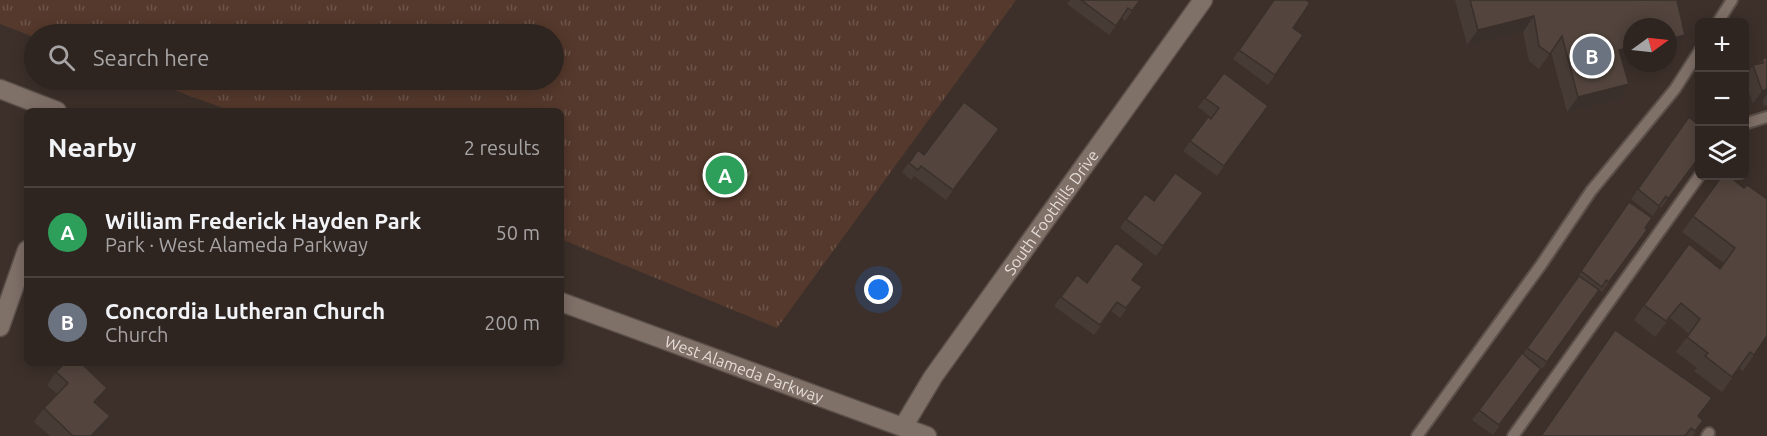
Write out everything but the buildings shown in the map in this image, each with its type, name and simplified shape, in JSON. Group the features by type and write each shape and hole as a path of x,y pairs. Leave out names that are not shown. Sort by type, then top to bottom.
{"street":[{"name":"South Foothills Drive","path":"903,427 933,377 1203,0"},
{"path":"0,89 49,108"},
{"path":"0,327 24,259"},
{"name":"West Alameda Parkway","path":"564,303 927,436"}],"lane":[{"path":"1721,18 1732,0"},
{"path":"1417,436 1591,191 1675,89 1695,59"},
{"path":"1749,122 1767,117"},
{"path":"1513,436 1696,180"}],"green space":[{"path":"0,0 1016,0 777,328 564,240 564,108 223,108 174,90 564,90 564,24 24,24 24,33 0,24"}],"place":[{"name":"Concordia Lutheran Church","path":"1592,56"},
{"name":"William Frederick Hayden Park","path":"725,175"}]}
